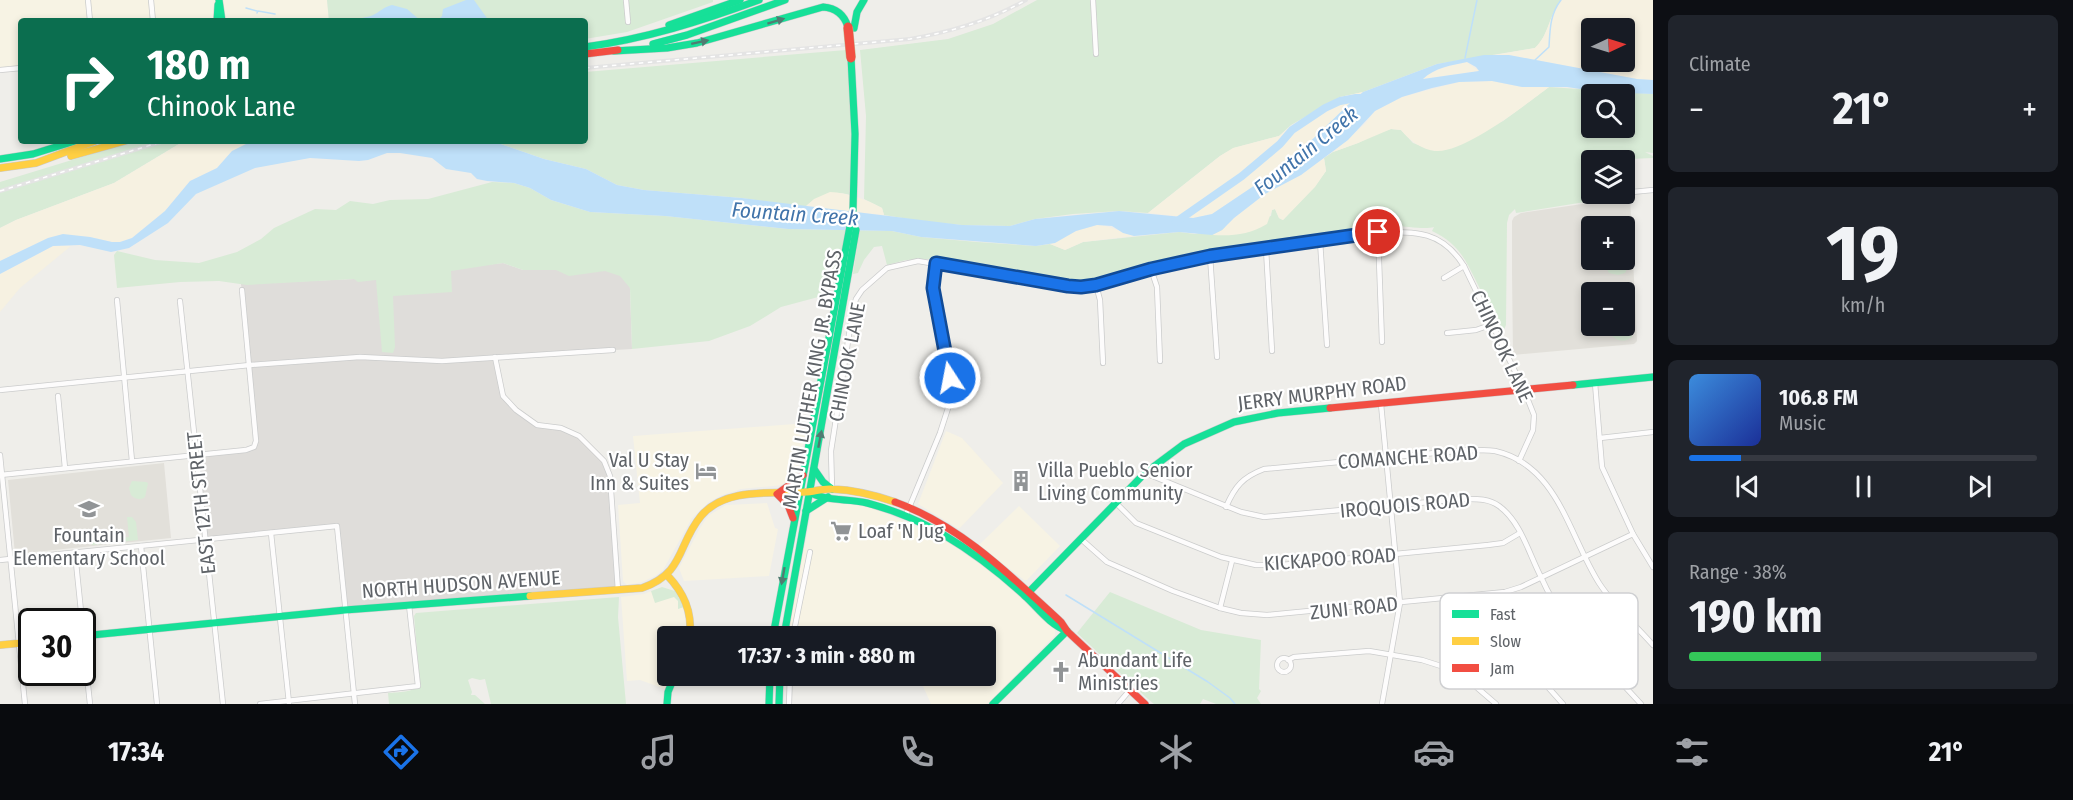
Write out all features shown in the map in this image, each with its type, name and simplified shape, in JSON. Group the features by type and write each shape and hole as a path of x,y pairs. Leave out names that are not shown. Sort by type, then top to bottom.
{"main road":[{"path":"217,18 219,0"},
{"path":"219,0 222,18"},
{"path":"620,42 740,0"},
{"path":"588,47 672,31 759,0"},
{"path":"614,51 669,40 784,0"},
{"path":"588,54 654,49 720,38 823,7 840,12 852,25 864,0"},
{"name":"MARTIN LUTHER KING JR. BYPASS","path":"775,626 794,520 814,469 852,241 860,165 852,25"},
{"path":"22,156 52,144"},
{"path":"0,159 22,156 64,144"},
{"path":"36,163 87,144"},
{"path":"0,168 36,163 116,144"},
{"name":"MARTIN LUTHER KING JR. BYPASS","path":"786,626 806,511 803,475 852,241"},
{"name":"JERRY MURPHY ROAD","path":"1027,594 1145,473 1184,444 1234,422 1278,413 1653,377"},
{"path":"814,469 830,493"},
{"path":"777,494 803,475"},
{"path":"690,626 686,600 678,586 667,575 698,519 715,504 727,499 804,492 816,488 830,493 855,491 879,497 958,535 1001,566 1027,594 1061,622 1066,631 1145,704"},
{"path":"806,511 830,493"},
{"path":"777,494 788,505 794,520"},
{"name":"NORTH HUDSON AVENUE","path":"96,635 345,610 618,591 655,584 667,575"},
{"path":"993,704 1066,631"},
{"path":"0,645 18,643"},
{"path":"667,704 670,686"},
{"path":"769,704 770,686"},
{"path":"779,704 780,686"}],"street":[{"path":"88,0 90,18"},
{"path":"151,0 153,18"},
{"path":"626,0 628,22"},
{"path":"1093,0 1096,54"},
{"path":"0,70 18,68"},
{"path":"1635,192 1653,190"},
{"name":"CHINOOK LANE","path":"830,493 831,452 856,299 862,290 887,268 918,261 1081,287 1210,256 1378,232 1402,231 1424,234 1442,240 1455,251 1493,324 1524,390 1533,415 1533,430 1519,461"},
{"path":"1378,232 1382,342"},
{"path":"1320,241 1327,345"},
{"path":"1266,249 1272,351"},
{"path":"1210,256 1217,357"},
{"path":"908,511 940,434 951,399 950,380 933,288 936,263"},
{"name":"CHINOOK LANE","path":"1444,278 1464,266"},
{"path":"1151,269 1157,287 1160,361"},
{"path":"1096,285 1100,300 1103,363"},
{"path":"1,475 246,450 254,447 256,441 242,290"},
{"path":"117,300 132,461"},
{"name":"EAST 12TH STREET","path":"180,301 223,704"},
{"path":"1447,333 1476,330 1493,324"},
{"path":"0,390 250,365 360,357 442,361 613,350"},
{"path":"495,357 503,396 516,410 537,425 561,428 579,436 604,461 610,476 618,591"},
{"path":"1595,383 1602,467 1633,534 1653,567"},
{"path":"58,396 65,468"},
{"path":"1381,404 1400,603 1383,704"},
{"path":"1600,438 1653,432"},
{"name":"COMANCHE ROAD","path":"1226,507 1239,483 1250,474 1264,469 1467,450 1494,451 1519,461 1540,477 1552,491 1606,593"},
{"path":"0,455 18,643"},
{"name":"IROQUOIS ROAD","path":"1145,473 1226,507 1264,517 1482,499 1497,504 1510,516 1549,593"},
{"name":"KICKAPOO ROAD","path":"1116,503 1137,523 1232,561 1256,565 1281,566 1496,544 1503,543 1520,533"},
{"path":"0,560 337,526 355,704"},
{"path":"271,533 288,702"},
{"name":"ZUNI ROAD","path":"1496,593 1521,587 1633,534"},
{"name":"ZUNI ROAD","path":"1080,539 1107,562 1118,568 1201,602 1241,613 1268,615 1440,599"},
{"path":"141,546 157,704"},
{"path":"796,626 810,552"},
{"path":"75,553 81,608"},
{"path":"1220,608 1232,561"},
{"path":"260,704 418,686 408,605"},
{"name":"COMANCHE ROAD","path":"1638,628 1653,645"},
{"path":"1288,660 1294,657 1356,651 1392,655 1440,666"},
{"path":"23,686 25,704"},
{"path":"88,686 90,704"},
{"path":"789,704 790,686"},
{"path":"1480,689 1496,704"},
{"path":"1550,689 1563,704"},
{"name":"IROQUOIS ROAD","path":"1627,689 1641,704"},
{"path":"1118,704 1129,691"}],"shaded area":[{"path":"0,0 327,0 329,18 18,18 18,68 0,70"},
{"path":"1582,204 1630,204 1631,216 1581,216 1581,270 1634,270 1634,282 1581,282 1581,336 1635,336 1635,300 1637,341 1634,344 1513,355 1512,221 1521,213"},
{"path":"629,260 632,349 496,357 503,396 537,425 561,428 579,436 604,461 610,476 618,591 345,610 337,526 206,539 196,455 254,447 250,365 241,284 354,279 503,263 523,270"},
{"path":"808,423 796,475 784,485 741,489 709,502 692,518 663,570 642,582 627,585 623,581 618,505 640,503 633,436"},
{"path":"946,431 962,438 1003,483 959,529 918,504"},
{"name":"Fountain Elementary School","path":"164,463 171,538 15,554 8,480"},
{"path":"829,502 862,506 883,512 946,540 1008,584 1055,630 1055,635 987,704 931,704 923,686 996,686 996,626 790,626 814,507"},
{"path":"767,503 775,528 778,529 769,576 684,581 679,568 708,516 726,505"},
{"path":"1019,506 1060,546 1027,580 979,545"},
{"path":"662,587 675,591 684,607 687,626 657,626 657,686 666,686 665,689 640,680 627,681 621,597 644,594"}],"green space":[{"path":"327,0 713,0 713,2 627,32 588,38 588,18 329,18"},
{"path":"1037,0 1561,0 1540,43 1535,48 1437,64 1363,92 1340,97 1291,125 1279,136 1234,148 1220,156 1148,213 1119,211 1073,214 1035,219 1010,226 927,222 884,215 882,208 864,199 866,116 860,50 948,39 993,24"},
{"path":"846,50 853,120 850,195 838,193 826,195 805,207 742,198 644,190 617,185 586,169 544,159 501,144 588,144 588,72"},
{"path":"1549,87 1581,89 1581,138 1635,138 1635,93 1653,94 1653,153 1645,152 1653,158 1635,159 1635,150 1581,150 1581,203 1516,213 1515,209 1509,215 1506,325 1503,332 1465,259 1449,241 1432,231 1434,227 1395,226 1208,253 1085,285 930,259 906,260 887,265 882,246 874,247 858,273 853,274 858,241 838,279 828,284 822,296 781,307 750,326 709,341 632,349 630,288 620,276 605,271 569,276 556,270 523,270 503,263 451,271 452,292 393,296 395,347 393,353 382,352 376,280 358,282 354,279 247,285 219,281 180,282 117,288 114,255 117,251 155,260 199,263 237,252 261,239 274,228 315,209 336,210 350,201 373,204 390,200 428,199 492,182 514,183 530,188 551,200 590,212 665,216 788,229 892,231 921,237 977,242 1036,246 1050,244 1065,250 1083,242 1179,232 1195,234 1271,216 1272,210 1275,209 1279,218 1283,220 1326,171 1324,158 1333,152 1391,129 1401,130 1413,143 1435,151 1503,121"},
{"path":"124,144 179,144 114,183 0,228 0,182"},
{"path":"1607,270 1626,270 1625,273 1618,275 1609,273"},
{"path":"1613,336 1632,337 1620,340"},
{"path":"132,481 148,483 145,497 138,499 131,495 129,488"},
{"path":"127,517 132,517 136,522 138,540 92,545 91,541 129,537"},
{"path":"662,587 675,591 684,607 678,609 678,601 674,597 655,603 651,591"},
{"path":"1110,592 1201,630 1261,640 1259,689 1261,691 1257,698 1261,704 1216,704 1203,699 1200,704 1154,704 1077,633"},
{"path":"619,597 618,617 626,704 491,704 485,679 472,678 468,680 471,695 475,695 485,704 389,704 388,693 410,691 420,684 414,616 416,613"}],"sand":[{"path":"1561,0 1653,0 1653,80 1600,72 1635,72 1635,18 1581,18 1581,68 1509,55 1495,55 1535,48"},
{"path":"1467,62 1479,71 1422,79 1437,70"},
{"path":"1492,81 1522,87 1549,87 1478,136 1448,150 1426,149 1412,141 1401,130 1391,129 1333,152 1365,124 1375,111 1402,97 1459,82"},
{"path":"1363,92 1288,163 1212,214 1193,218 1148,213 1233,148 1279,136 1291,126 1340,97"},
{"path":"179,144 246,144 232,151 217,168 190,181 165,211 132,238 112,242 90,237 63,235 48,238 0,261 0,228 114,183"},
{"path":"1324,158 1326,171 1315,187 1283,220 1279,218 1275,209 1272,210 1267,224 1247,233 1212,235 1222,230 1266,193 1301,175"},
{"path":"830,192 850,195 869,202 882,208 884,215 805,207 814,199"},
{"path":"1097,225 1134,236 1083,242 1065,250 1050,244 1076,231"},
{"path":"53,246 71,246 20,288 0,312 0,274"}],"water":[{"path":"466,0 474,0 487,18 440,18 443,9"},
{"path":"392,5 407,9 418,18 362,18 373,15"},
{"name":"Fountain Creek","path":"1484,55 1509,55 1581,68 1581,72 1600,72 1653,80 1653,94 1635,93 1635,84 1581,84 1581,89 1522,87 1492,81 1459,82 1402,97 1375,111 1348,140 1301,175 1265,194 1222,230 1212,235 1179,232 1134,236 1123,233 1112,226 1097,225 1076,231 1055,243 1036,246 921,237 892,231 788,229 665,216 590,212 551,200 530,188 514,183 477,179 471,173 446,169 432,158 387,153 368,160 310,158 255,168 196,194 168,223 129,248 111,252 80,245 53,246 0,274 0,261 48,238 63,234 120,242 132,238 165,211 190,181 217,168 232,151 246,144 501,144 544,159 586,169 617,185 644,190 742,198 962,225 1010,226 1035,219 1119,211 1193,218 1212,214 1288,163 1363,92 1437,64","holes":["1467,62 1479,71 1423,79 1438,70"]}],"waterway":[{"path":"1465,58 1477,0"},
{"path":"1535,60 1549,47 1553,16 1561,0"},
{"path":"246,8 257,11"},
{"path":"257,13 258,11 275,14"},
{"name":"Fountain Creek","path":"1176,222 1242,176 1280,144 1292,130 1325,108 1340,101 1366,98"},
{"path":"1066,595 1208,682 1235,704"}],"railway":[{"path":"588,68 910,39 969,25 1026,0"},
{"path":"0,191 154,144"}],"traffic: fast":[{"path":"219,0 222,18"},
{"path":"669,25 740,0"},
{"path":"588,46 673,28 759,0"},
{"path":"653,44 687,35 785,0"},
{"path":"854,28 857,12 864,0"},
{"path":"217,18 218,5"},
{"path":"614,51 667,48 697,43 823,7 839,12 848,27"},
{"path":"775,626 853,210 855,134 851,58"},
{"path":"0,159 33,154 65,144"},
{"path":"786,626 856,230"},
{"path":"1573,385 1653,377"},
{"path":"1025,596 1145,473 1184,444 1234,422 1278,413 1330,408"},
{"path":"814,469 823,482 832,489"},
{"path":"809,492 830,499 877,506 907,516 935,530 986,563 1016,587 1049,620 1067,631"},
{"path":"806,511 828,497"},
{"path":"96,635 345,610 530,596"},
{"path":"993,704 1067,631"},
{"path":"667,704 670,686"},
{"path":"769,704 770,686"},
{"path":"779,704 780,686"}],"traffic: slow":[{"path":"0,168 36,163 87,144"},
{"path":"71,156 114,144"},
{"path":"530,596 642,588 656,582 673,566 701,516 723,500 736,496 828,489 864,493 895,502"},
{"path":"667,575 686,603 690,626"},
{"path":"0,645 18,643"}],"traffic: jam":[{"path":"848,27 851,58"},
{"path":"588,54 618,50"},
{"path":"1330,408 1573,385"},
{"path":"793,518 788,505 777,494 803,475"},
{"path":"895,502 941,524 984,553 1061,622 1067,631 1145,704"}],"place":[{"name":"Val U Stay Inn & Suites","path":"706,471"},
{"name":"Villa Pueblo Senior Living Community","path":"1021,481"},
{"name":"Fountain Elementary School","path":"89,509"},
{"name":"Loaf 'N Jug","path":"841,531"},
{"name":"Abundant Life Ministries","path":"1061,672"}],"route":[{"path":"950,378 933,288 936,263 1068,286 1088,287 1151,269 1210,256 1378,232"}]}
